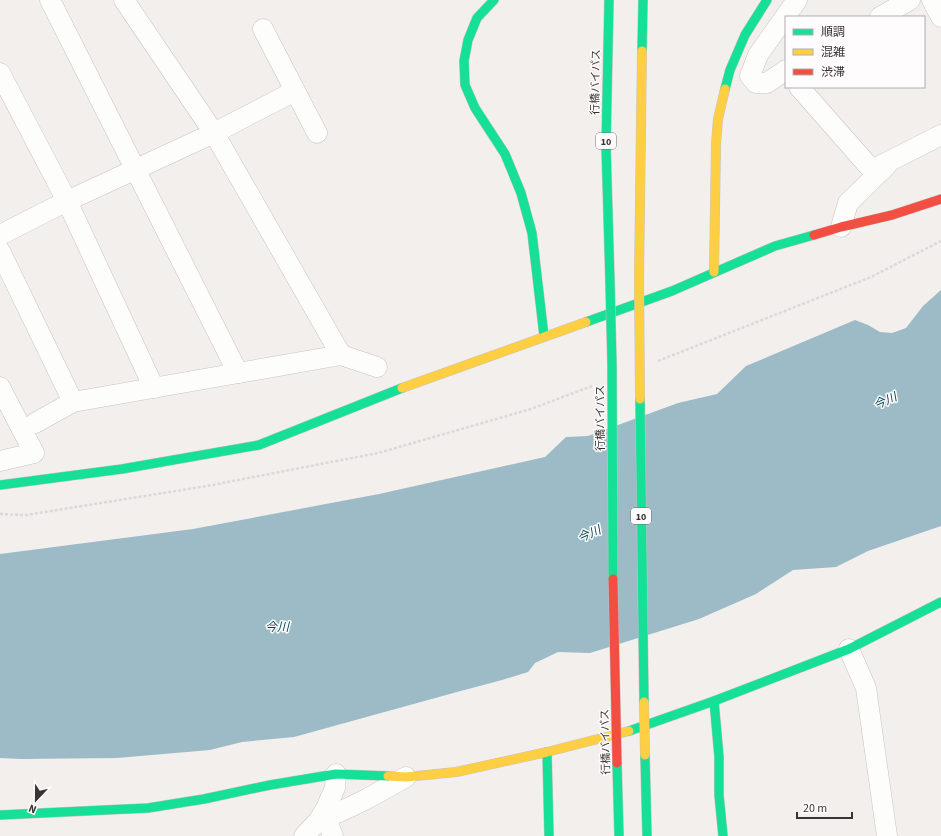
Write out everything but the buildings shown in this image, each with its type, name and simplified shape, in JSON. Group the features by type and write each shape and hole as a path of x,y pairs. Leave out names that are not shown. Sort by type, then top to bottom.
{"main road":[{"path":"494,0 477,18 468,40 464,61 465,85 475,108 506,154 521,193 532,233 544,336"},
{"name":"行橋バイパス","path":"609,0 606,146 612,365 613,603 619,836"},
{"name":"10","path":"643,0 639,278 647,836"},
{"path":"714,272 716,144 718,119 730,70 745,35 767,0"},
{"path":"0,485 122,470 259,445 414,383 672,291 775,246 841,227 892,215 941,199"},
{"path":"0,816 148,808 204,799 270,784 336,774 406,777 456,772 547,752 630,731 714,701 849,649 941,602"},
{"path":"714,701 719,757 719,795 723,836"},
{"path":"547,752 549,836"}],"street":[{"path":"50,0 238,373"},
{"path":"124,0 214,133 340,355"},
{"path":"786,16 797,0"},
{"path":"882,16 910,0"},
{"path":"932,0 941,17"},
{"path":"785,17 758,55 750,76 756,82 767,83 785,72"},
{"path":"263,29 317,133"},
{"path":"0,72 67,201 154,388"},
{"path":"799,88 872,170 941,135"},
{"path":"0,235 67,201 214,133 295,91"},
{"path":"841,227 848,203 892,160"},
{"path":"0,251 73,402"},
{"path":"35,422 73,402 340,355 377,367"},
{"path":"0,387 34,453 0,461"},
{"path":"849,649 866,688 887,836"},
{"path":"326,825 335,788 336,774"},
{"path":"304,836 326,825 372,796 406,777"}],"path":[{"path":"654,363 870,277 941,241"},
{"path":"0,514 26,515 207,486 378,453 531,409 596,385"}],"water":[{"name":"今川","path":"941,290 941,526 868,551 836,567 793,570 756,594 699,619 590,653 558,652 535,663 528,672 294,737 242,742 210,750 117,758 0,758 0,554 193,529 379,494 545,457 566,437 588,436 678,403 717,394 746,366 855,320 880,332 892,333 906,328 923,306"}],"traffic: fast":[{"path":"494,0 477,18 468,40 464,61 465,85 475,108 505,154 521,193 532,233 544,336"},
{"path":"609,0 606,146 610,282"},
{"path":"642,51 643,0"},
{"path":"725,89 730,70 745,35 767,0"},
{"path":"586,322 672,291 775,246 814,235"},
{"path":"610,282 613,579"},
{"path":"0,485 122,469 259,445 402,388"},
{"path":"640,399 644,702"},
{"path":"629,731 714,701 849,649 941,602"},
{"path":"714,701 719,757 719,795 723,836"},
{"path":"547,752 549,836"},
{"path":"645,755 647,836"},
{"path":"617,763 619,836"},
{"path":"0,815 148,808 336,774 388,776"}],"traffic: slow":[{"path":"639,278 642,51"},
{"path":"714,272 716,144 718,119 725,89"},
{"path":"639,278 640,399"},
{"path":"402,388 586,322"},
{"path":"644,702 645,755"},
{"path":"388,776 406,777 456,772 547,752 629,731"}],"traffic: jam":[{"path":"814,235 892,215 941,199"},
{"path":"613,579 617,763"}]}
